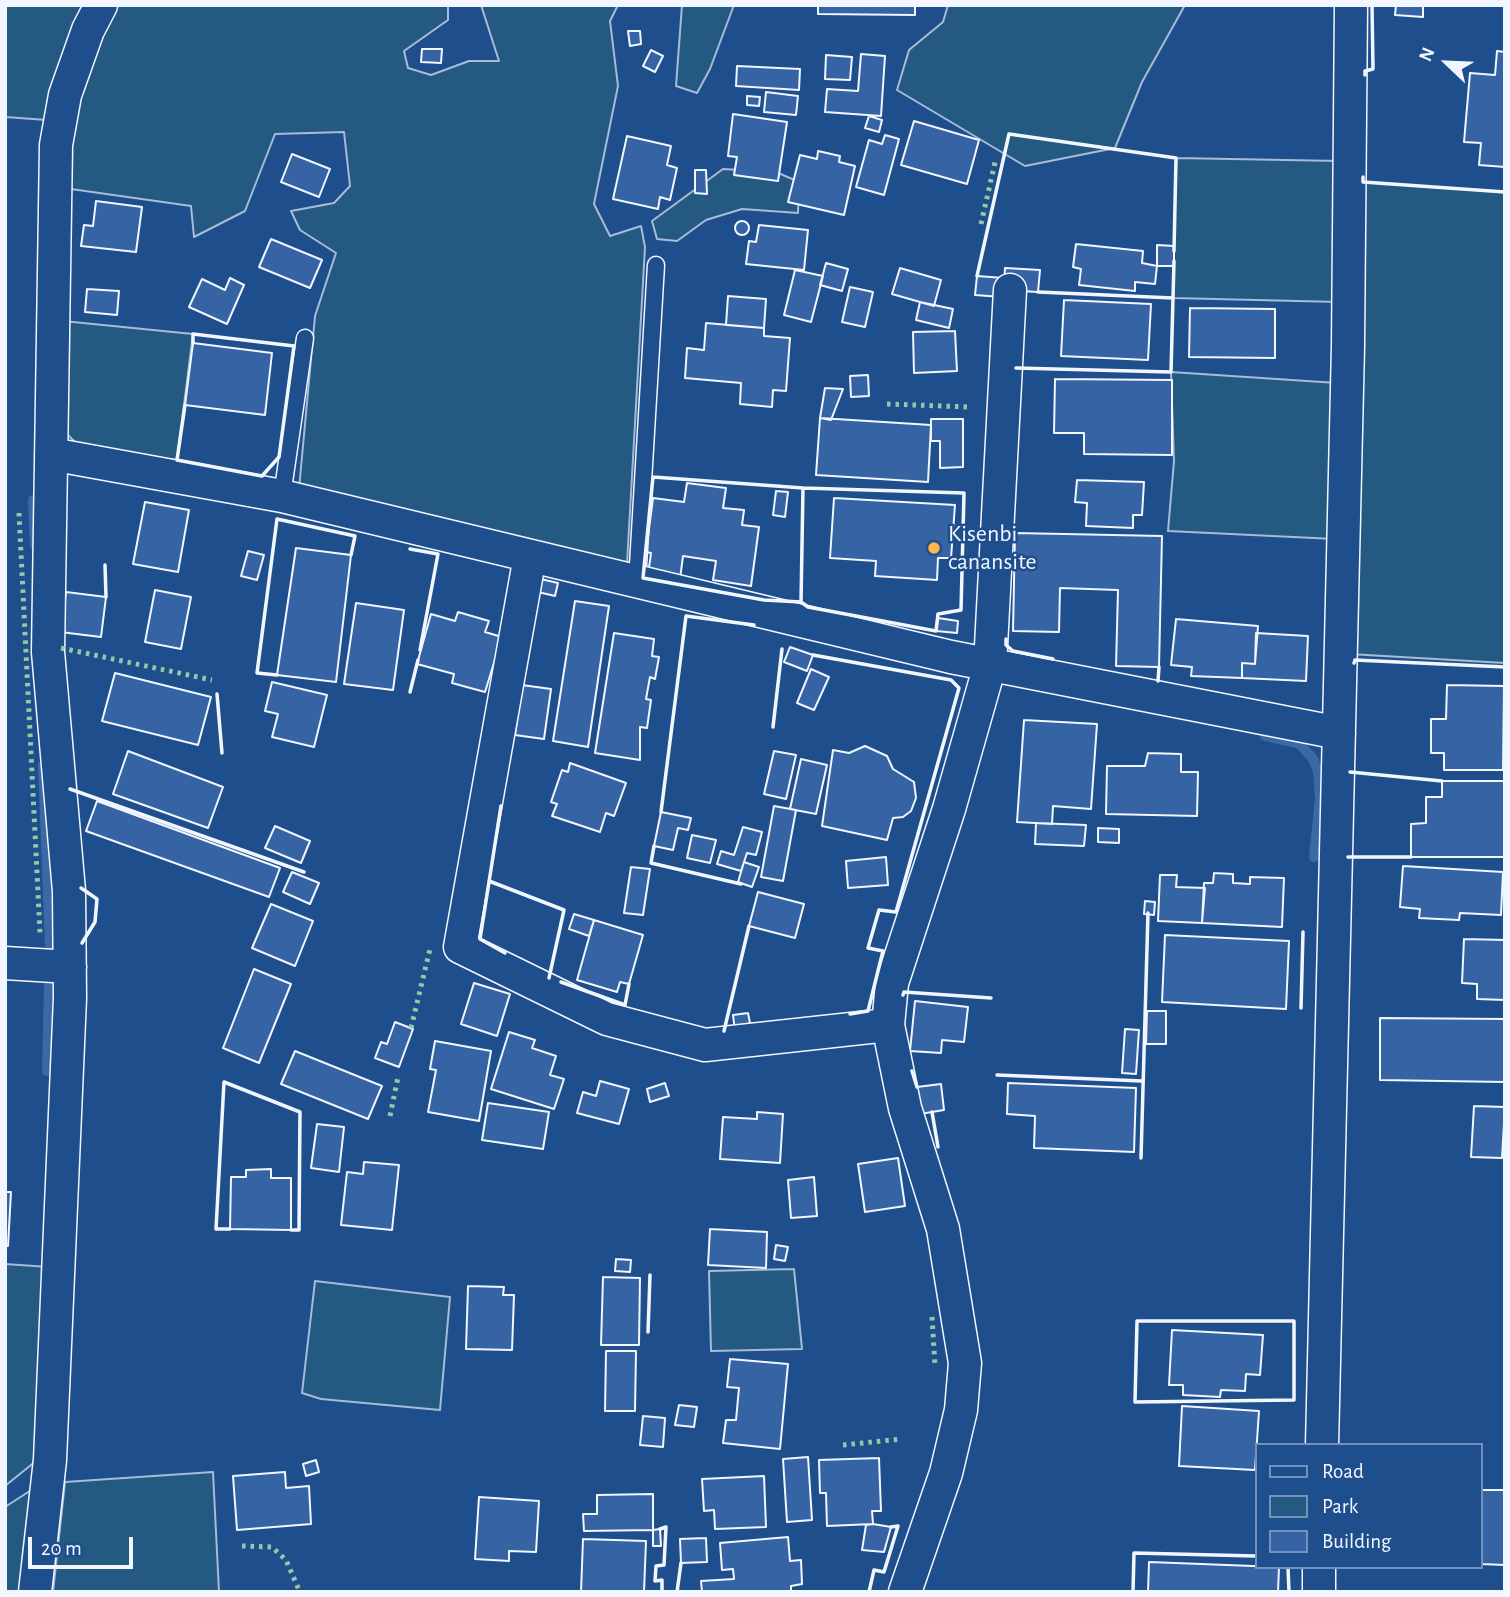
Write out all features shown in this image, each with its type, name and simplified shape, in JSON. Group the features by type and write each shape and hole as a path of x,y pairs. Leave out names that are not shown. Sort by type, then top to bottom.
{"street":[{"path":"35,1592 50,1460 66,1144 70,967 69,891 48,652 56,145 65,95 88,30 102,5"},
{"path":"1322,1443 1348,345 1351,5"},
{"path":"905,1592 946,1473 961,1410 965,1363 943,1229 905,1108 888,1025 892,983 949,809 989,665 1010,290"},
{"path":"51,454 282,496 989,665 1339,733"},
{"path":"530,556 460,947 607,1019 705,1045 888,1025"},
{"path":"5,963 70,967"},
{"path":"1319,1592 1320,1569"}],"lane":[{"path":"637,582 656,265"},
{"path":"282,496 305,338"}],"green space":[{"path":"5,5 448,5 448,20 404,51 408,68 431,75 469,61 499,61 481,5 618,5 610,21 618,86 594,204 610,236 641,226 645,247 627,564 299,489 315,316 336,253 300,230 291,211 334,203 350,186 344,132 275,134 245,211 194,237 191,206 64,188 47,120 5,117"},
{"path":"682,5 734,5 710,69 697,93 676,86"},
{"path":"948,5 1185,5 1142,82 1115,148 1025,166 897,90 909,50 943,22"},
{"path":"1176,158 1340,161 1339,302 1173,298"},
{"path":"723,169 776,172 799,182 798,213 742,209 706,220 677,241 657,239 652,221"},
{"path":"1363,182 1505,192 1505,663 1349,654"},
{"path":"63,321 193,334 177,460 98,451 78,445 59,426"},
{"path":"1171,372 1337,383 1335,539 1168,531 1174,461"},
{"path":"5,1264 49,1267 36,1461 5,1486"},
{"path":"794,1269 802,1349 711,1351 709,1271"},
{"path":"315,1281 450,1297 440,1410 321,1399 302,1393"},
{"path":"213,1472 219,1592 53,1592 65,1482"},
{"path":"36,1487 27,1592 5,1592 5,1507"}],"building":[{"path":"818,5 915,5 915,15 818,14"},
{"path":"1396,5 1423,5 1423,17 1395,15"},
{"path":"628,31 640,31 641,44 630,46"},
{"path":"422,49 442,49 441,63 421,62"},
{"path":"651,50 663,56 655,72 643,66"},
{"path":"1497,51 1505,52 1505,167 1479,165 1481,143 1464,142 1470,73 1495,75"},
{"path":"861,54 885,56 881,116 825,112 827,89 858,91"},
{"path":"826,55 852,57 850,80 825,79"},
{"path":"737,66 800,69 799,90 736,86"},
{"path":"766,92 798,96 796,115 764,112"},
{"path":"747,96 760,97 759,106 747,105"},
{"path":"733,114 787,122 778,181 734,175 737,157 728,156"},
{"path":"869,116 882,120 879,132 865,128"},
{"path":"914,121 979,140 967,184 901,165"},
{"path":"885,135 899,139 884,195 856,187 869,140 882,144"},
{"path":"627,136 671,146 667,165 677,168 670,200 660,197 658,209 613,199"},
{"path":"818,151 840,156 839,162 855,166 844,215 788,202 800,155 817,159"},
{"path":"292,154 330,169 319,197 281,182"},
{"path":"695,170 706,170 707,194 695,193"},
{"path":"96,201 142,207 136,252 81,246 84,225 93,226"},
{"path":"742,221 747,223 747,233 742,235 737,233 735,228 737,223"},
{"path":"759,225 808,230 804,270 746,264 749,241 756,242"},
{"path":"271,239 322,260 310,288 259,267"},
{"path":"1076,244 1143,251 1142,263 1157,266 1155,284 1135,282 1135,291 1079,285 1081,269 1073,267"},
{"path":"1157,245 1174,246 1174,266 1157,266"},
{"path":"826,263 848,269 842,291 820,285"},
{"path":"900,268 941,280 934,306 892,294"},
{"path":"1005,268 1040,270 1038,292 1004,290"},
{"path":"795,270 823,276 811,322 784,315"},
{"path":"977,276 1004,278 1002,297 975,295"},
{"path":"230,278 244,285 227,324 189,307 202,279 225,290"},
{"path":"850,287 873,292 865,327 842,322"},
{"path":"87,289 119,291 117,315 85,312"},
{"path":"728,296 766,299 764,328 726,325"},
{"path":"1064,300 1151,304 1148,360 1061,356"},
{"path":"920,302 953,309 949,328 916,320"},
{"path":"1190,308 1275,309 1275,358 1189,357"},
{"path":"706,323 764,328 764,336 790,338 786,391 773,390 772,407 740,404 741,383 685,378 687,348 704,350"},
{"path":"955,331 957,371 914,373 913,332"},
{"path":"193,343 272,353 265,415 185,405"},
{"path":"868,375 869,396 851,397 850,376"},
{"path":"1055,379 1172,380 1172,455 1084,454 1084,433 1054,433"},
{"path":"825,388 843,389 831,420 820,418"},
{"path":"820,418 931,425 928,482 816,475"},
{"path":"931,419 963,419 963,467 940,468 940,441 931,441"},
{"path":"1077,480 1144,482 1142,515 1133,515 1133,528 1086,526 1087,503 1075,502"},
{"path":"687,483 726,488 723,508 744,510 742,525 759,527 751,586 713,580 716,561 683,556 680,579 648,575 651,553 646,552 653,498 684,502"},
{"path":"776,491 788,492 785,517 773,515"},
{"path":"834,498 955,505 951,558 938,558 937,580 875,576 876,561 830,558"},
{"path":"145,502 189,510 178,572 133,564"},
{"path":"1015,533 1162,536 1159,667 1116,666 1118,590 1060,588 1059,632 1013,631"},
{"path":"296,548 351,555 336,682 277,675"},
{"path":"248,551 264,555 257,580 241,576"},
{"path":"541,579 558,583 555,596 538,592"},
{"path":"155,590 191,597 181,649 145,642"},
{"path":"66,592 106,597 101,637 60,632"},
{"path":"575,601 609,606 588,747 553,741"},
{"path":"356,603 404,610 393,690 344,684"},
{"path":"458,612 489,621 485,632 502,637 485,692 452,683 454,674 417,664 431,614 455,621"},
{"path":"938,618 958,621 957,633 936,631"},
{"path":"1176,619 1258,626 1255,664 1242,663 1242,678 1191,676 1192,667 1171,665"},
{"path":"614,633 654,639 652,656 659,657 655,679 650,677 646,699 651,700 647,728 640,727 640,760 595,753"},
{"path":"1256,633 1308,636 1306,681 1242,678 1242,663 1255,664"},
{"path":"790,647 813,655 807,671 784,662"},
{"path":"811,669 829,677 814,710 797,703"},
{"path":"115,673 211,697 198,745 102,721"},
{"path":"272,682 327,695 314,747 272,737 278,714 265,711"},
{"path":"522,685 551,689 544,739 515,735"},
{"path":"1447,685 1504,686 1503,770 1444,770 1444,753 1431,753 1431,719 1446,719"},
{"path":"1024,720 1097,724 1091,809 1053,806 1052,824 1017,822"},
{"path":"865,746 887,756 893,769 914,782 916,798 911,811 903,817 893,818 887,840 822,826 833,750 849,753"},
{"path":"128,751 223,787 208,828 113,794"},
{"path":"774,751 796,755 786,799 764,794"},
{"path":"1148,753 1181,754 1181,772 1198,772 1197,816 1106,814 1107,766 1145,766"},
{"path":"801,759 827,765 816,814 790,809"},
{"path":"570,763 626,783 614,816 606,813 600,832 552,816 557,804 551,802 562,770 568,772"},
{"path":"1442,781 1505,781 1505,857 1411,857 1411,824 1426,823 1426,797 1442,797"},
{"path":"97,801 280,868 269,897 86,831"},
{"path":"774,806 796,810 783,881 761,877"},
{"path":"661,812 691,818 688,830 678,828 673,850 654,846"},
{"path":"1036,823 1086,825 1084,846 1035,844"},
{"path":"275,826 310,841 301,863 265,848"},
{"path":"743,827 762,832 756,855 747,853 741,871 717,864 721,851 734,855"},
{"path":"1098,828 1119,829 1119,843 1098,842"},
{"path":"692,835 716,840 710,863 687,858"},
{"path":"886,857 888,885 848,888 846,861"},
{"path":"744,862 759,867 752,887 738,882"},
{"path":"1403,866 1503,872 1501,915 1460,913 1459,920 1419,918 1420,909 1400,907"},
{"path":"631,867 650,869 643,915 624,913"},
{"path":"292,872 319,883 310,904 283,892"},
{"path":"1214,873 1233,874 1233,883 1250,884 1250,877 1284,878 1282,927 1202,923 1204,883 1213,883"},
{"path":"1160,875 1177,875 1176,887 1205,888 1202,923 1158,921"},
{"path":"758,892 804,904 795,938 749,926"},
{"path":"1145,901 1155,902 1154,915 1144,914"},
{"path":"271,904 313,921 295,966 252,948"},
{"path":"574,914 594,920 589,936 569,929"},
{"path":"594,920 643,935 629,984 620,982 617,992 577,980"},
{"path":"1165,935 1289,941 1286,1009 1162,1002"},
{"path":"1464,939 1505,940 1505,1000 1477,999 1477,984 1462,983"},
{"path":"254,969 291,984 259,1063 223,1048"},
{"path":"474,983 510,994 497,1036 461,1024"},
{"path":"915,1001 968,1007 964,1042 942,1040 941,1053 910,1051"},
{"path":"1147,1011 1166,1011 1166,1044 1146,1044"},
{"path":"748,1013 751,1028 735,1031 733,1015"},
{"path":"1380,1018 1505,1019 1505,1082 1380,1080"},
{"path":"395,1022 413,1029 399,1067 375,1058 381,1042 387,1044"},
{"path":"1125,1029 1139,1030 1136,1074 1122,1073"},
{"path":"509,1032 535,1040 532,1048 556,1056 550,1075 564,1079 554,1109 491,1089"},
{"path":"435,1041 491,1051 479,1121 428,1112 436,1070 430,1069"},
{"path":"295,1051 382,1086 368,1119 281,1084"},
{"path":"600,1081 629,1089 619,1124 577,1113 583,1092 596,1096"},
{"path":"665,1083 669,1096 650,1102 647,1089"},
{"path":"1008,1083 1136,1088 1134,1152 1034,1148 1035,1116 1007,1114"},
{"path":"941,1084 944,1110 920,1114 917,1087"},
{"path":"488,1103 549,1112 543,1149 482,1140"},
{"path":"1474,1106 1505,1107 1502,1158 1471,1157"},
{"path":"757,1112 783,1114 780,1163 720,1159 723,1117 757,1119"},
{"path":"317,1124 344,1127 339,1172 311,1168"},
{"path":"898,1158 905,1206 865,1212 858,1164"},
{"path":"364,1162 399,1165 392,1230 341,1225 347,1172 363,1174"},
{"path":"271,1169 271,1178 291,1178 291,1230 230,1229 231,1177 246,1177 246,1170"},
{"path":"814,1177 817,1216 791,1218 788,1180"},
{"path":"5,1192 11,1192 8,1246 5,1246"},
{"path":"710,1229 767,1232 766,1268 708,1265"},
{"path":"776,1245 788,1247 785,1261 774,1259"},
{"path":"616,1259 631,1260 630,1272 615,1271"},
{"path":"603,1277 640,1278 639,1345 601,1345"},
{"path":"468,1286 504,1287 503,1295 514,1295 512,1350 466,1349"},
{"path":"1172,1330 1263,1335 1260,1375 1246,1374 1245,1391 1221,1390 1220,1397 1183,1395 1183,1385 1169,1385"},
{"path":"606,1351 636,1351 635,1411 605,1411"},
{"path":"730,1359 788,1364 780,1449 723,1443 726,1420 736,1420 739,1388 727,1387"},
{"path":"679,1405 697,1407 694,1427 675,1425"},
{"path":"1182,1406 1259,1411 1257,1443 1254,1443 1254,1470 1179,1466"},
{"path":"643,1416 665,1418 663,1447 640,1445"},
{"path":"808,1457 812,1520 787,1522 783,1459"},
{"path":"879,1458 881,1511 872,1511 873,1524 827,1526 826,1493 820,1493 819,1460"},
{"path":"316,1460 319,1472 306,1476 303,1464"},
{"path":"285,1472 286,1488 309,1486 311,1524 237,1530 233,1476"},
{"path":"764,1476 766,1527 715,1529 714,1510 704,1511 702,1479"},
{"path":"1482,1490 1505,1490 1505,1565 1482,1564"},
{"path":"653,1494 653,1530 584,1531 583,1514 597,1514 597,1495"},
{"path":"479,1497 539,1501 536,1552 509,1551 509,1561 475,1559"},
{"path":"866,1525 891,1527 884,1552 862,1550"},
{"path":"660,1529 661,1546 653,1546 653,1530"},
{"path":"788,1537 790,1561 801,1560 802,1584 791,1586 791,1592 702,1592 701,1581 734,1579 733,1569 722,1570 720,1543"},
{"path":"706,1538 707,1562 681,1563 680,1539"},
{"path":"583,1539 646,1541 644,1592 581,1592"},
{"path":"1149,1562 1279,1569 1278,1592 1148,1592"}],"waterway":[{"path":"33,500 35,546"},
{"path":"1265,736 1300,744 1313,759 1318,771 1320,798 1314,857"},
{"path":"43,765 50,948"},
{"path":"47,1071 49,984"}],"hedge":[{"path":"981,224 996,158"},
{"path":"887,404 969,407"},
{"path":"19,513 40,933"},
{"path":"61,648 212,680"},
{"path":"411,1028 430,949"},
{"path":"390,1116 398,1077"},
{"path":"932,1317 935,1366"},
{"path":"843,1445 901,1439"},
{"path":"242,1546 272,1547 286,1560 299,1590"}],"wall":[{"path":"1365,75 1365,71 1373,69 1372,5"},
{"path":"977,276 1009,134 1176,158 1174,251"},
{"path":"1363,177 1363,182 1505,192"},
{"path":"1016,368 1171,372 1174,261"},
{"path":"1038,292 1173,298"},
{"path":"185,405 177,460 262,476 279,457 294,346 193,334 193,343"},
{"path":"653,477 803,488 801,602 764,600 643,578 653,477"},
{"path":"801,602 808,607 936,631 938,614 961,610 964,493 803,488"},
{"path":"277,675 257,673 277,519 355,536 351,555"},
{"path":"410,549 438,554 420,650"},
{"path":"105,565 106,597"},
{"path":"661,812 686,616 754,625"},
{"path":"1006,639 1006,645 1013,651 1053,659"},
{"path":"773,727 782,649"},
{"path":"813,655 951,680 959,688 896,912 879,910 868,948 883,951 868,1011 850,1014"},
{"path":"410,692 418,660"},
{"path":"1354,663 1355,660 1505,667"},
{"path":"1158,681 1159,667"},
{"path":"217,694 222,753"},
{"path":"1350,772 1442,781"},
{"path":"70,789 304,872"},
{"path":"501,806 480,939 505,953"},
{"path":"654,846 651,863 741,884"},
{"path":"1348,857 1411,857"},
{"path":"489,881 564,910 549,978"},
{"path":"81,888 97,899 95,922 82,943"},
{"path":"1141,1158 1148,913"},
{"path":"724,1031 749,926"},
{"path":"1301,1008 1303,932"},
{"path":"561,982 625,1005 629,984"},
{"path":"903,995 904,992 991,998"},
{"path":"912,1071 917,1087"},
{"path":"997,1075 1142,1081"},
{"path":"230,1229 216,1229 224,1082 300,1112 299,1230 291,1230"},
{"path":"932,1112 938,1147"},
{"path":"648,1332 650,1275"},
{"path":"1137,1321 1294,1321 1294,1400 1135,1402 1137,1321"},
{"path":"869,1592 874,1570 884,1572 898,1526 891,1527"},
{"path":"660,1529 666,1527 664,1565 656,1566 655,1581 662,1580 662,1592"},
{"path":"1133,1592 1134,1553 1254,1556"},
{"path":"677,1592 681,1563"},
{"path":"1288,1569 1289,1592"}],"place":[{"name":"Kisenbi canansite","path":"934,548"}]}
